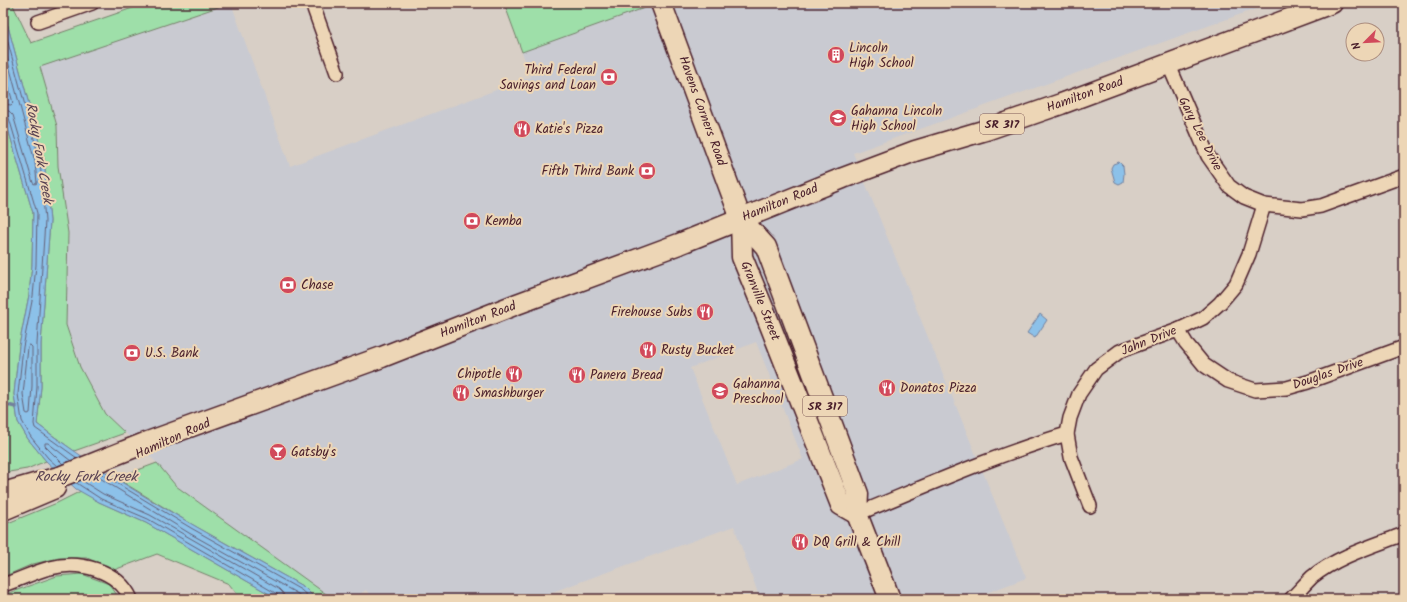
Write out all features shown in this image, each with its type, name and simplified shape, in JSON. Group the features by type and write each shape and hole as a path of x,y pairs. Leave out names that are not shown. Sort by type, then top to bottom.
{"main road":[{"name":"Havens Corners Road","path":"661,3 741,219"},
{"name":"Hamilton Road","path":"3,510 26,492 62,476 149,447 232,412 382,357 741,219 806,192 915,151 986,130 1048,109 1332,3"},
{"name":"Granville Street","path":"741,219 766,247 858,494 857,514 890,599"},
{"name":"Hamilton Road","path":"3,492 26,492"}],"street":[{"path":"38,22 92,3"},
{"path":"312,3 337,73"},
{"name":"Gary Lee Drive","path":"1168,63 1208,156 1229,186 1244,196 1264,205 1309,209 1404,176"},
{"name":"Jahn Drive","path":"1067,434 1070,418 1079,394 1096,369 1120,351 1178,330 1203,318 1220,303 1236,284 1249,254 1264,205"},
{"name":"Douglas Drive","path":"1178,330 1186,344 1204,365 1228,381 1255,390 1287,388 1308,382 1404,347"},
{"path":"857,514 1045,440 1067,434 1071,457 1090,506"},
{"path":"1291,599 1313,577 1335,562 1404,534"},
{"path":"3,585 50,568 71,565 92,568 110,575 131,599"}],"shaded area":[{"path":"231,3 290,166 531,77 522,52 658,3 1272,3 853,153 1026,578 970,599 760,599 734,526 533,599 374,599 366,590 353,599 333,599 176,486 157,463 105,414 80,367 66,325 68,233 58,166 57,126 40,67","holes":["756,342 803,459 737,485 690,368"]}],"green space":[{"path":"3,3 12,3 31,43 147,3 230,3 40,67 57,126 58,166 68,233 66,325 80,367 105,414 125,433 74,451 37,424 41,387 41,344 50,221 44,160 3,8"},
{"path":"504,3 645,3 647,7 522,52"},
{"path":"3,112 33,213 32,265 29,295 19,346 14,394 18,422 28,439 46,461 27,469 3,473"},
{"path":"157,463 176,486 333,599 316,599 304,587 193,525 116,478"},
{"path":"81,491 99,502 146,523 278,599 241,599 229,584 157,554 114,570 87,558 59,558 33,564 3,577 3,525 57,503"},
{"path":"82,574 109,584 120,599 3,599 3,595 57,576"}],"water":[{"name":"Rocky Fork Creek","path":"3,8 44,160 50,221 41,344 41,387 37,424 101,469 134,490 201,530 304,587 316,599 278,599 146,523 99,502 76,489 46,461 28,439 18,422 14,394 19,346 29,295 32,265 33,213 3,112"},
{"path":"1119,162 1123,166 1124,174 1123,182 1119,184 1115,182 1111,168 1113,164"},
{"path":"1040,314 1047,320 1035,338 1027,333"}],"waterway":[{"path":"3,404 16,407"}],"place":[{"name":"Lincoln High School","path":"836,55"},
{"name":"Third Federal Savings and Loan","path":"609,77"},
{"name":"Gahanna Lincoln High School","path":"838,118"},
{"name":"Katie's Pizza","path":"522,129"},
{"name":"Fifth Third Bank","path":"647,171"},
{"name":"Kemba","path":"472,221"},
{"name":"Chase","path":"288,285"},
{"name":"Firehouse Subs","path":"705,312"},
{"name":"Rusty Bucket","path":"648,350"},
{"name":"U.S. Bank","path":"132,353"},
{"name":"Chipotle","path":"514,374"},
{"name":"Panera Bread","path":"577,375"},
{"name":"Donatos Pizza","path":"887,388"},
{"name":"Gahanna Preschool","path":"720,391"},
{"name":"Smashburger","path":"461,393"},
{"name":"Gatsby's","path":"278,452"},
{"name":"DQ Grill & Chill","path":"800,542"}]}
